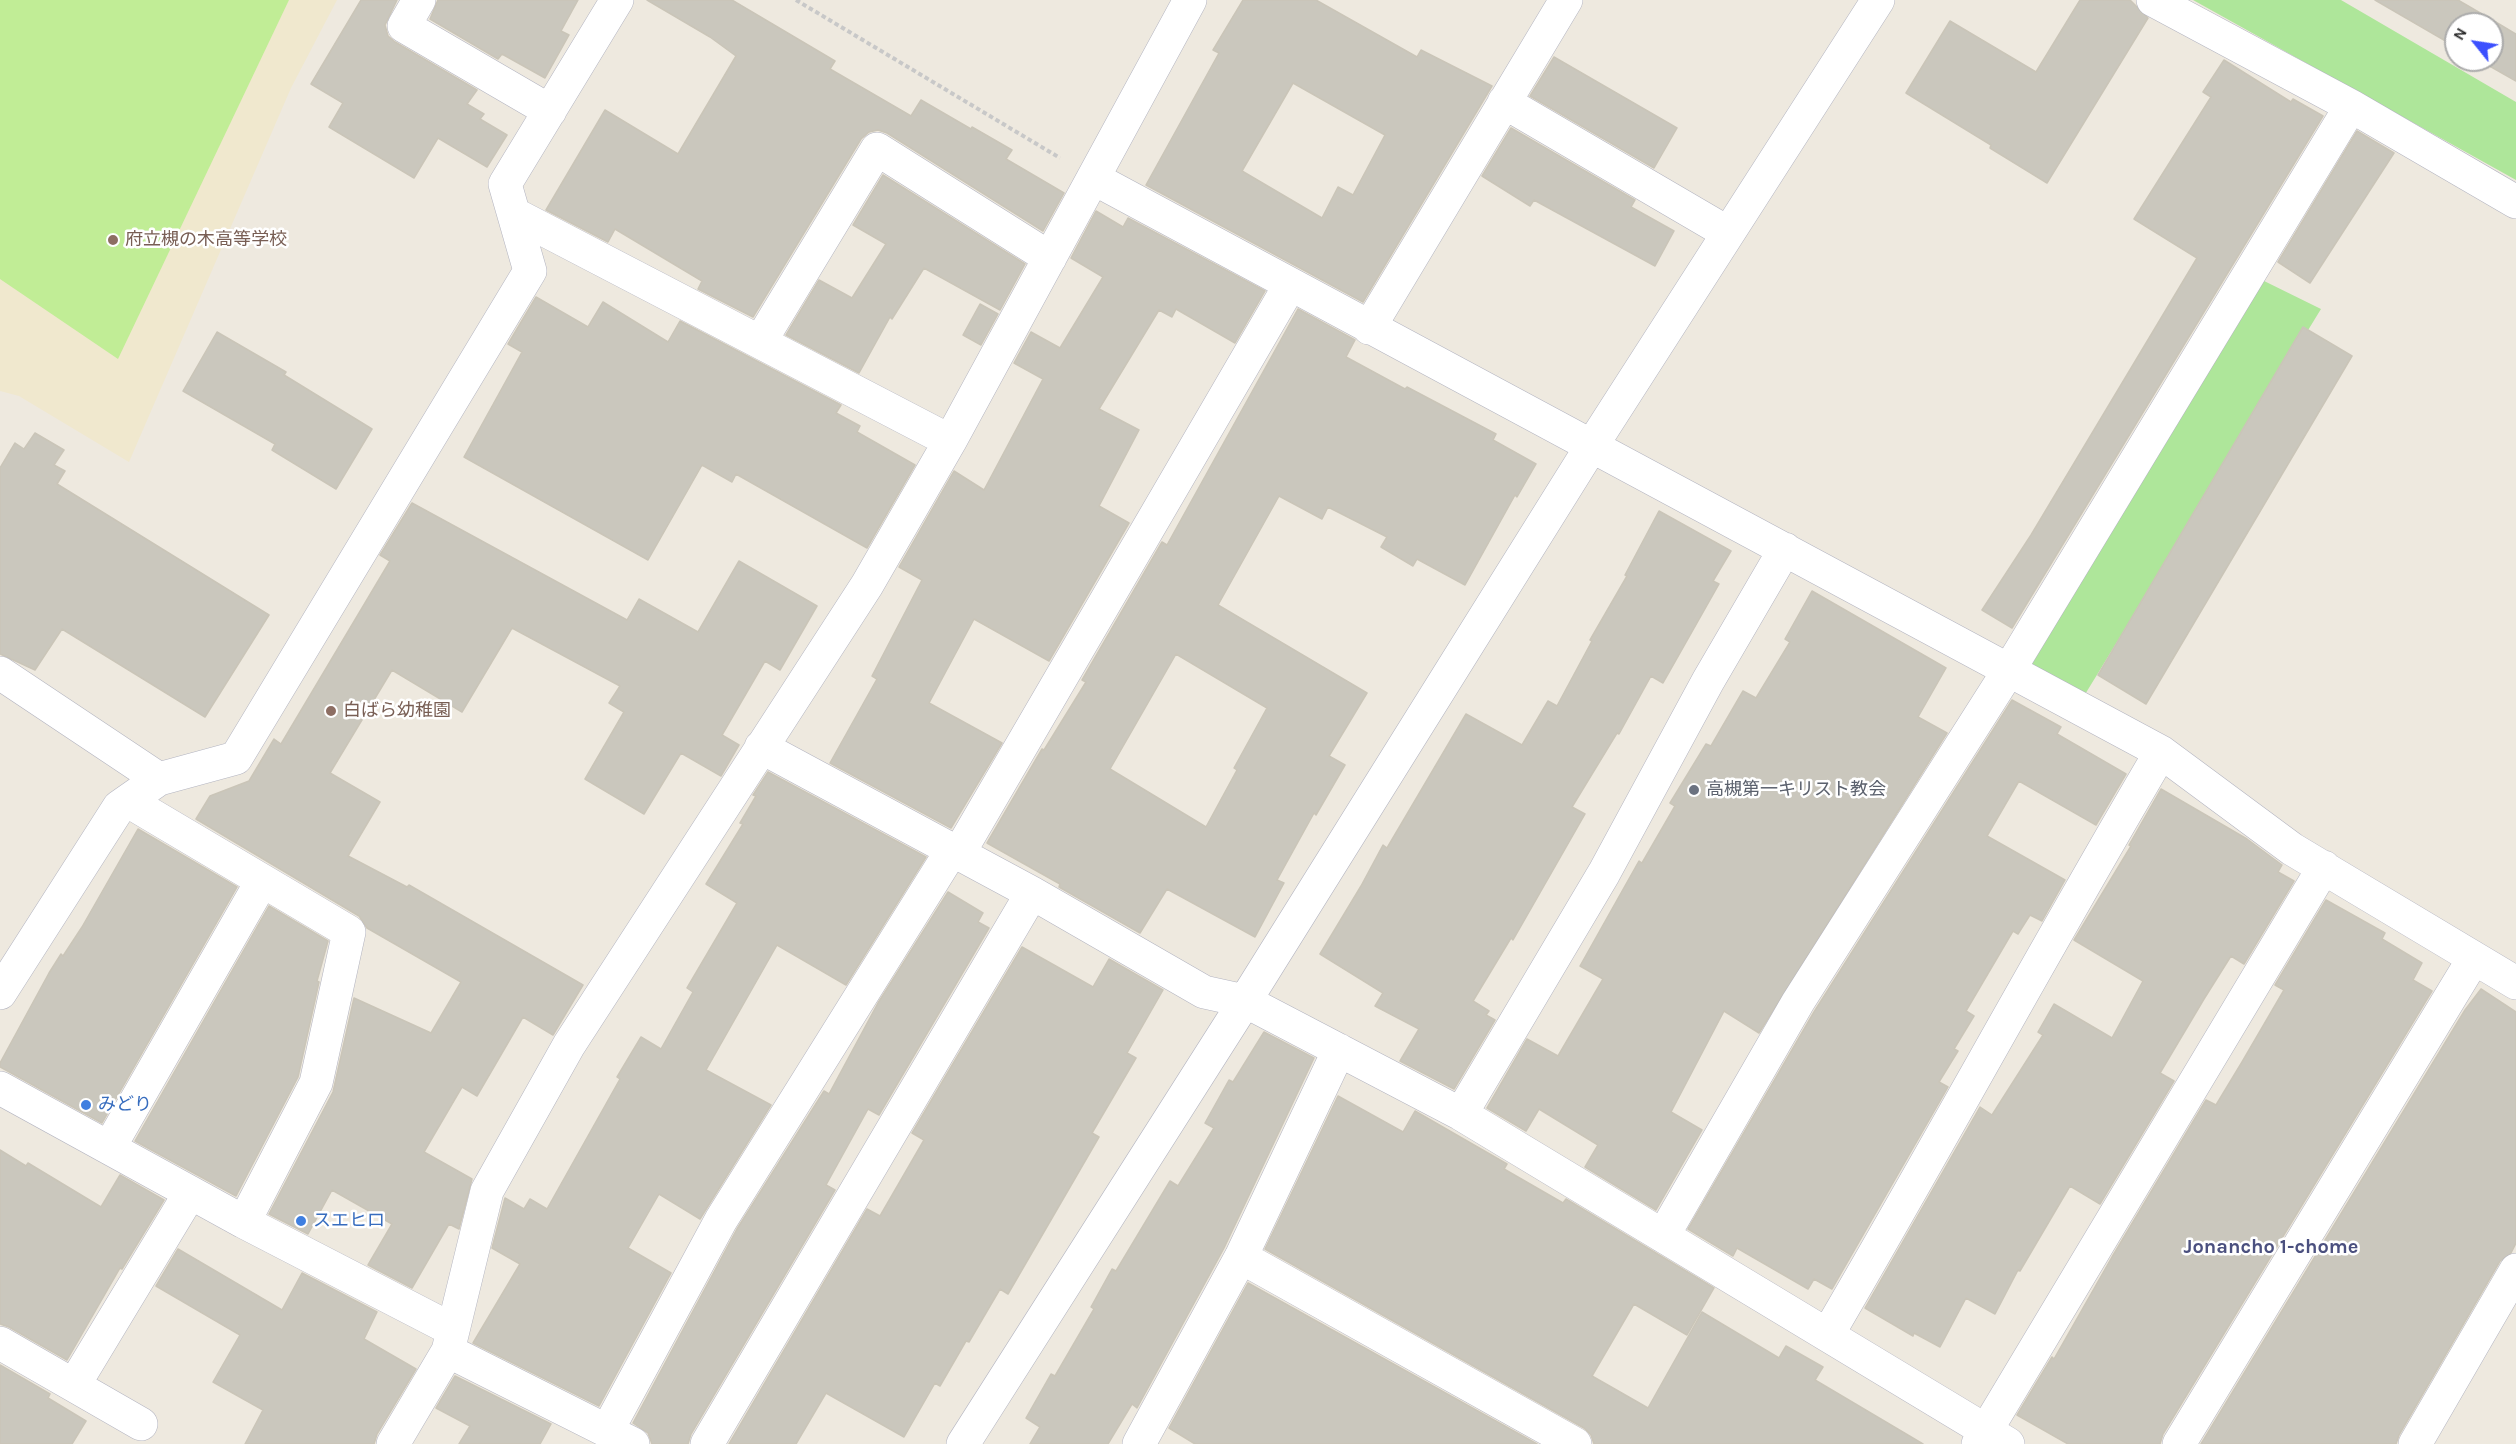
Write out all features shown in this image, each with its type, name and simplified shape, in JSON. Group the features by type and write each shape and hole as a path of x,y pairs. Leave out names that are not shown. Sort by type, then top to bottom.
{"street":[{"path":"419,0 404,26 550,111"},
{"path":"2,987 119,807 159,779 236,758 530,271 516,215 505,184 617,0"},
{"path":"393,1444 451,1341 487,1191 569,1045 867,585 950,441 1190,0"},
{"path":"1369,328 1566,0"},
{"path":"963,1444 1245,1001 1591,447 1878,0"},
{"path":"2153,0 2350,106 2516,202"},
{"path":"1504,102 1728,233"},
{"path":"1663,1236 1798,1002 2009,670 2350,106"},
{"path":"760,342 878,149 1050,258"},
{"path":"1093,178 2161,752 2292,849 2516,984"},
{"path":"516,215 950,441"},
{"path":"0,1088 244,1222 623,1440 721,1220 956,852 1290,285"},
{"path":"1461,1114 1604,873 1708,681 1785,549"},
{"path":"0,673 159,779"},
{"path":"761,747 1032,893 1204,992 1245,1001 1461,1114 1828,1334 1991,1440 2324,867"},
{"path":"1828,1334 1927,1164 2077,894 2161,752"},
{"path":"128,801 349,933 316,1083 244,1222"},
{"path":"109,1148 262,881"},
{"path":"707,1444 1032,893"},
{"path":"2180,1444 2474,958"},
{"path":"1143,1442 1241,1257 1340,1050"},
{"path":"74,1385 190,1193"},
{"path":"1241,1257 1575,1444"},
{"path":"2415,1444 2516,1270"},
{"path":"0,1343 141,1424"}],"path":[{"path":"795,0 1093,178"}],"shaded area":[{"name":"府立槻の木高等学校","path":"0,0 337,0 291,88 129,462 19,396 0,391"}],"green space":[{"name":"府立槻の木高等学校","path":"0,0 289,0 118,359 0,279"},
{"path":"2193,0 2341,0 2444,60 2444,72 2465,72 2516,102 2516,180"},
{"path":"2258,278 2321,309 2084,696 2026,666"}],"building":[{"path":"361,0 397,0 385,25 388,36 477,90 467,104 484,114 480,119 507,135 487,167 438,138 414,178 329,127 343,103 311,84"},
{"path":"438,0 578,0 561,31 569,35 545,78 502,54 498,59 430,19"},
{"path":"647,0 732,0 835,61 830,69 911,116 921,100 1012,150 1006,159 1064,193 1043,231 887,133 878,130 869,132 861,139 753,317 698,289 702,281 615,229 608,242 546,210 605,110 678,154 736,56 710,37"},
{"path":"1243,0 1316,0 1417,57 1421,50 1492,86 1363,302 1146,185 1219,53 1213,50","holes":["1293,83 1385,135 1353,195 1338,187 1322,218 1242,171"]},
{"path":"2080,0 2130,0 2148,18 2047,183 1990,148 1991,145 1906,93 1950,21 2036,72"},
{"path":"2375,0 2458,0 2478,12 2444,12 2444,40"},
{"path":"2504,27 2516,34 2516,81 2500,72 2504,72"},
{"path":"1554,57 1677,128 1654,168 1530,96"},
{"path":"2224,60 2291,102 2293,99 2323,116 2012,628 1982,610 2031,535 2197,258 2134,219 2211,97 2203,92"},
{"path":"1511,128 1635,200 1631,207 1674,231 1655,266 1534,200 1530,206 1482,176"},
{"path":"2357,131 2394,153 2310,283 2278,262"},
{"path":"883,175 1025,264 1000,310 924,268 892,319 890,317 859,373 786,335 819,280 852,298 886,244 853,225"},
{"path":"1096,211 1123,227 1128,218 1265,291 1235,343 1176,309 1172,317 1159,310 1099,409 1139,430 1099,506 1129,523 1049,661 974,619 929,703 1002,743 951,828 830,763 877,679 872,676 922,580 899,567 954,471 984,490 1043,379 1014,363 1031,332 1060,348 1103,277 1071,258"},
{"path":"536,297 588,327 603,302 668,342 680,321 841,405 836,413 860,426 857,432 915,465 867,548 736,474 732,482 702,465 648,560 464,457 522,352 508,344"},
{"path":"980,304 998,314 981,345 963,335"},
{"path":"1298,309 1355,340 1346,357 1496,434 1493,440 1536,464 1517,497 1515,495 1465,585 1417,559 1413,566 1381,547 1387,537 1328,507 1322,519 1279,496 1218,605 1367,693 1329,756 1345,765 1316,815 1314,813 1277,880 1284,883 1255,937 1167,889 1140,933 987,843 1042,749 1044,750 1086,682 1082,680 1162,542 1167,545","holes":["1176,654 1267,708 1234,768 1237,770 1206,827 1110,769"]},
{"path":"2303,327 2352,356 2146,704 2098,675"},
{"path":"217,332 286,372 284,375 372,429 336,489 272,450 275,444 183,391"},
{"path":"35,433 64,450 54,465 65,471 57,484 269,615 205,717 62,629 35,670 0,654 0,468 15,443 24,449"},
{"path":"412,503 627,620 639,599 698,632 739,561 817,606 780,670 765,661 722,735 739,745 721,776 681,753 644,814 585,779 624,712 609,703 620,686 512,628 462,712 392,670 330,773 380,802 348,856 407,887 409,885 583,985 553,1035 523,1017 477,1096 462,1087 424,1152 472,1179 459,1229 449,1224 412,1288 368,1265 392,1224 332,1190 308,1234 269,1214 333,1092 354,998 431,1033 461,982 367,928 359,916 196,819 210,796 249,781 274,739 281,744 390,561 380,555"},
{"path":"1659,511 1731,551 1713,581 1719,584 1663,683 1651,676 1619,734 1617,733 1572,807 1585,814 1513,940 1511,938 1473,1001 1489,1011 1486,1015 1495,1020 1454,1089 1400,1061 1419,1029 1375,1006 1383,993 1320,954 1383,845 1387,848 1466,714 1522,745 1548,701 1557,706"},
{"path":"1812,591 1946,668 1918,717 1947,733 1759,1033 1724,1011 1671,1112 1702,1130 1656,1210 1585,1167 1598,1145 1539,1109 1526,1131 1487,1108 1527,1039 1558,1056 1603,979 1580,966 1639,861 1642,863 1675,806 1670,803 1706,744 1711,746 1743,691 1756,698 1790,642 1785,639"},
{"path":"2012,700 2061,727 2057,734 2126,774 2096,825 2019,781 1987,836 2065,880 2042,921 2030,915 2018,934 2013,931 1966,1011 1974,1016 1954,1049 1958,1051 1939,1082 1948,1087 1832,1289 1814,1279 1808,1289 1737,1248 1733,1256 1688,1229 1814,1012"},
{"path":"768,772 926,857 846,985 777,945 706,1070 771,1105 700,1219 659,1194 628,1248 671,1273 599,1406 473,1343 520,1264 492,1248 505,1198 524,1209 530,1199 547,1209 620,1079 617,1077 641,1037 661,1049 693,992 687,988 737,903 706,884 743,824 740,823 756,796 753,795"},
{"path":"2161,789 2247,839 2282,865 2278,872 2294,881 2244,964 2231,956 2204,999 2160,1073 2174,1081 2100,1204 2070,1186 2020,1271 2018,1270 1995,1314 1966,1298 1940,1347 1914,1333 1913,1336 1865,1308 1980,1107 1992,1115 2043,1035 2038,1032 2054,1004 2112,1038 2143,981 2074,940 2131,846 2129,845"},
{"path":"138,829 237,887 102,1123 0,1067 0,1063 49,973 82,927"},
{"path":"948,892 983,913 978,922 989,928 879,1115 868,1109 826,1185 835,1190 691,1434 688,1444 652,1444 648,1433 633,1423 737,1229 824,1091 829,1094 878,1003"},
{"path":"2326,900 2385,933 2382,939 2422,963 2413,980 2432,991 2163,1434 2160,1444 2068,1444 2017,1415 2052,1357 2054,1359 2206,1100 2216,1105 2242,1062 2284,990 2275,985"},
{"path":"269,906 328,941 317,981 319,982 298,1077 236,1196 135,1141"},
{"path":"1022,947 1093,987 1109,959 1163,990 1127,1053 1136,1058 1092,1133 1099,1137 1008,1294 1000,1289 940,1386 935,1383 904,1437 826,1393 796,1444 729,1444 867,1209 880,1216 924,1140 912,1133"},
{"path":"2481,989 2516,1012 2516,1243 2511,1253 2500,1261 2399,1435 2396,1444 2201,1444 2465,1010"},
{"path":"1264,1032 1314,1058 1224,1248 1137,1408 1132,1404 1108,1444 1030,1444 1040,1427 1026,1418 1051,1374 1055,1376 1094,1309 1091,1307 1112,1269 1116,1271 1170,1181 1178,1186 1214,1128 1205,1123 1229,1080 1233,1082"},
{"path":"1338,1096 1403,1132 1415,1111 1507,1164 1504,1169 1563,1203 1566,1199 1714,1288 1687,1335 1634,1304 1592,1376 1648,1408 1702,1312 1779,1358 1786,1346 1823,1367 1815,1380 1923,1444 1594,1444 1591,1435 1584,1428 1265,1249"},
{"path":"0,1150 26,1166 28,1163 101,1207 120,1175 164,1200 122,1269 120,1268 67,1360 0,1324"},
{"path":"178,1249 282,1310 302,1273 377,1312 364,1339 416,1369 377,1434 374,1444 245,1444 263,1410 213,1382 240,1335 156,1286"},
{"path":"1248,1283 1537,1444 1195,1444 1169,1428"},
{"path":"0,1365 50,1394 48,1398 86,1421 72,1444 0,1444"},
{"path":"455,1376 551,1424 540,1444 459,1444 470,1426 436,1408"}],"place":[{"name":"府立槻の木高等学校","path":"113,240"},
{"name":"白ばら幼稚園","path":"331,711"},
{"name":"高槻第一キリスト教会","path":"1694,790"},
{"name":"みどり","path":"86,1105"},
{"name":"スエヒロ","path":"301,1221"}],"district":[{"name":"Jonancho 1-chome","path":"2271,1247"}]}
